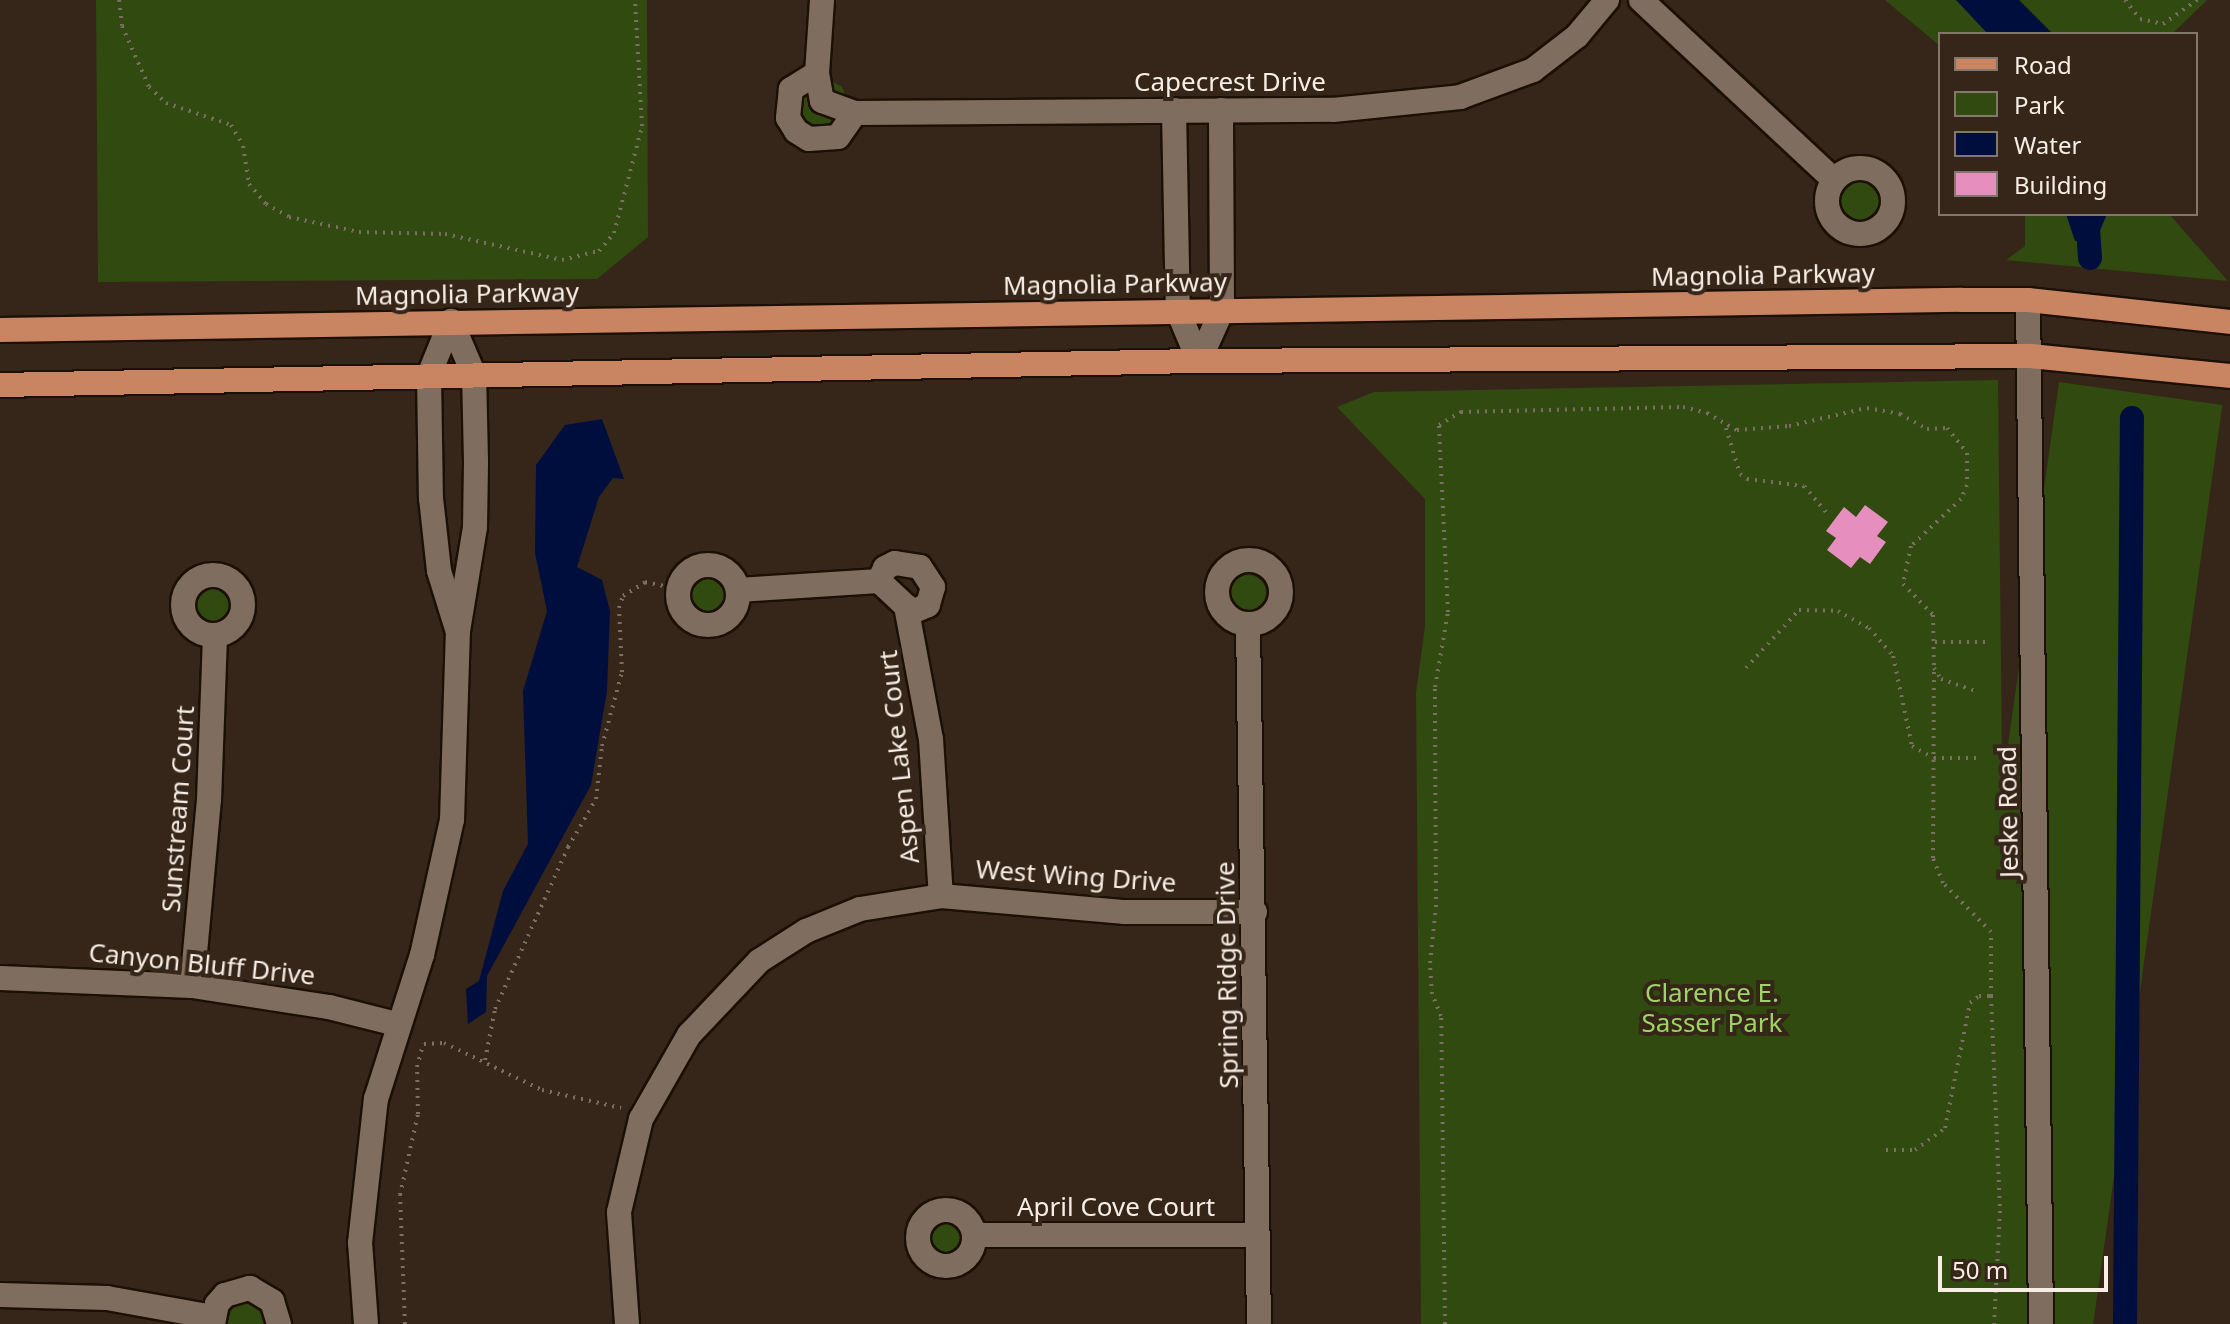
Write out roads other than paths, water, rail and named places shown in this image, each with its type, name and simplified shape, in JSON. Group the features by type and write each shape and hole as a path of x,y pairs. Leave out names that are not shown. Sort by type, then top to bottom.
{"main road":[{"name":"Magnolia Parkway","path":"0,330 2028,300 2230,322"},
{"path":"0,385 1199,361 2030,356 2230,376"}],"street":[{"path":"822,0 817,73 791,89 788,118 796,131 824,141 850,127 855,113"},
{"name":"Capecrest Drive","path":"817,73 822,101 855,113 1333,110 1466,96 1533,70 1577,36 1607,0"},
{"path":"1641,0 1834,180"},
{"path":"1174,110 1178,311 1199,361"},
{"path":"1199,361 1222,310 1221,110"},
{"name":"Jeske Road","path":"2028,300 2041,1324"},
{"path":"366,1324 360,1243 376,1099 396,1024 422,955 452,820 458,631 475,527 474,375 451,321"},
{"path":"451,321 429,375 431,498 439,571 458,631"},
{"name":"Aspen Lake Court","path":"879,581 885,568 895,563 920,567 933,587 928,605 910,613"},
{"path":"704,565 722,568 738,590 730,617 703,625 680,608 678,589 687,573 704,565"},
{"name":"Aspen Lake Court","path":"738,590 879,581 910,613 931,739 941,896"},
{"name":"Spring Ridge Drive","path":"1248,625 1255,912 1259,1324"},
{"name":"Sunstream Court","path":"192,986 209,800 215,636"},
{"name":"West Wing Drive","path":"627,1324 619,1212 641,1119 689,1035 759,961 806,931 860,909 941,896 1125,912 1255,912"},
{"name":"Canyon Bluff Drive","path":"0,978 192,986 329,1007 396,1024"},
{"name":"April Cove Court","path":"975,1235 1257,1235"},
{"path":"0,1295 107,1298 213,1320 225,1295 250,1288 272,1301 279,1324"}],"water":[{"path":"1956,0 2019,0 2051,32 1986,32"},
{"path":"2067,216 2106,216 2096,240 2075,241"},
{"path":"602,419 624,479 613,478 599,497 577,567 602,580 610,611 607,691 591,785 487,976 486,1012 468,1024 466,989 479,981 503,891 528,844 523,691 547,611 535,553 536,465 565,425"}],"waterway":[{"path":"2087,216 2090,258"},
{"path":"2125,1324 2132,418"}],"park label":[{"name":"Clarence E. Sasser Park","path":"1712,1008"}]}
